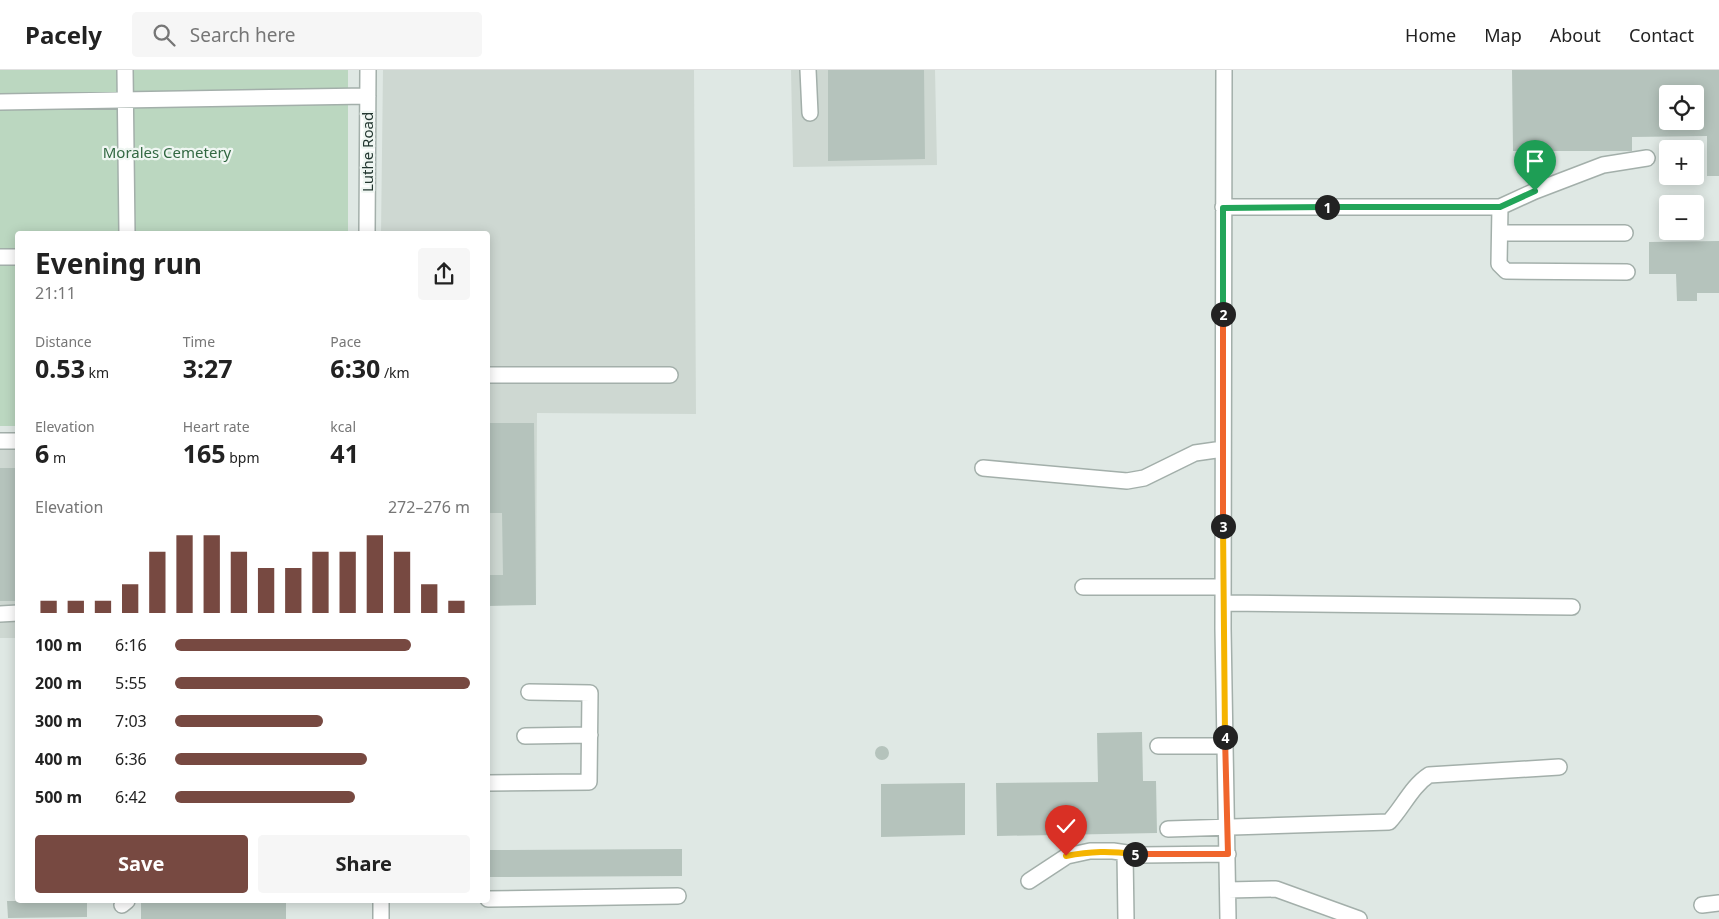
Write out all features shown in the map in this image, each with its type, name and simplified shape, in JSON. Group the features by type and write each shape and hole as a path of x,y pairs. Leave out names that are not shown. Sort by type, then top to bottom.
{"street":[{"path":"125,70 126,231"},
{"name":"Luthe Road","path":"367,231 368,70"},
{"path":"808,70 810,113"},
{"path":"1224,70 1223,603 1228,919"},
{"path":"0,102 368,96"},
{"path":"1223,208 1500,207 1535,191 1603,165 1647,158"},
{"path":"1500,207 1499,264 1506,271 1627,272"},
{"path":"1500,233 1625,232"},
{"path":"0,258 15,257"},
{"path":"490,375 670,376"},
{"path":"0,441 15,441"},
{"path":"982,468 1127,481 1144,478 1195,453 1223,448"},
{"path":"1084,587 1223,587"},
{"path":"1223,603 1572,607"},
{"path":"0,614 15,613"},
{"path":"490,783 589,782 590,693 529,692"},
{"path":"525,736 590,735"},
{"path":"1158,746 1225,746"},
{"path":"1168,829 1389,822 1400,810 1419,782 1429,775 1559,767"},
{"path":"1029,881 1066,856 1090,851 1162,856 1228,854"},
{"path":"1125,853 1126,919"},
{"path":"1228,890 1276,889 1359,919"},
{"path":"490,899 678,896"},
{"path":"381,903 381,919"},
{"path":"1702,905 1719,904"}],"shaded area":[{"path":"383,70 694,70 696,414 537,413 536,605 490,605 490,231 381,231"},
{"path":"791,70 935,70 937,165 793,167"},
{"path":"15,435 15,638 0,638 0,436"}],"green space":[{"name":"Morales Cemetery","path":"0,70 348,70 348,231 15,231 15,426 0,426"}],"building":[{"path":"828,70 924,70 925,159 828,161"},
{"path":"1512,70 1719,70 1719,176 1707,176 1707,136 1632,137 1632,151 1513,151"},
{"path":"1719,241 1719,293 1697,293 1697,301 1677,301 1676,274 1649,274 1649,242"},
{"path":"490,423 534,423 536,605 490,606 490,575 503,575 502,513 490,513"},
{"path":"0,468 15,468 15,601 0,601"},
{"path":"1142,732 1143,781 1156,781 1157,833 997,836 996,783 1098,782 1097,733"},
{"path":"882,746 887,748 889,753 887,758 882,760 877,758 875,753 877,748"},
{"path":"965,783 965,835 881,837 881,784"},
{"path":"682,849 682,876 490,877 490,850"},
{"path":"7,901 15,901 15,903 87,903 87,917 8,918"},
{"path":"141,903 286,903 286,919 141,919"}],"route":[{"path":"1066,856 1090,851 1113,851 1162,856 1228,854 1223,629 1223,208 1500,207 1535,191"}]}
